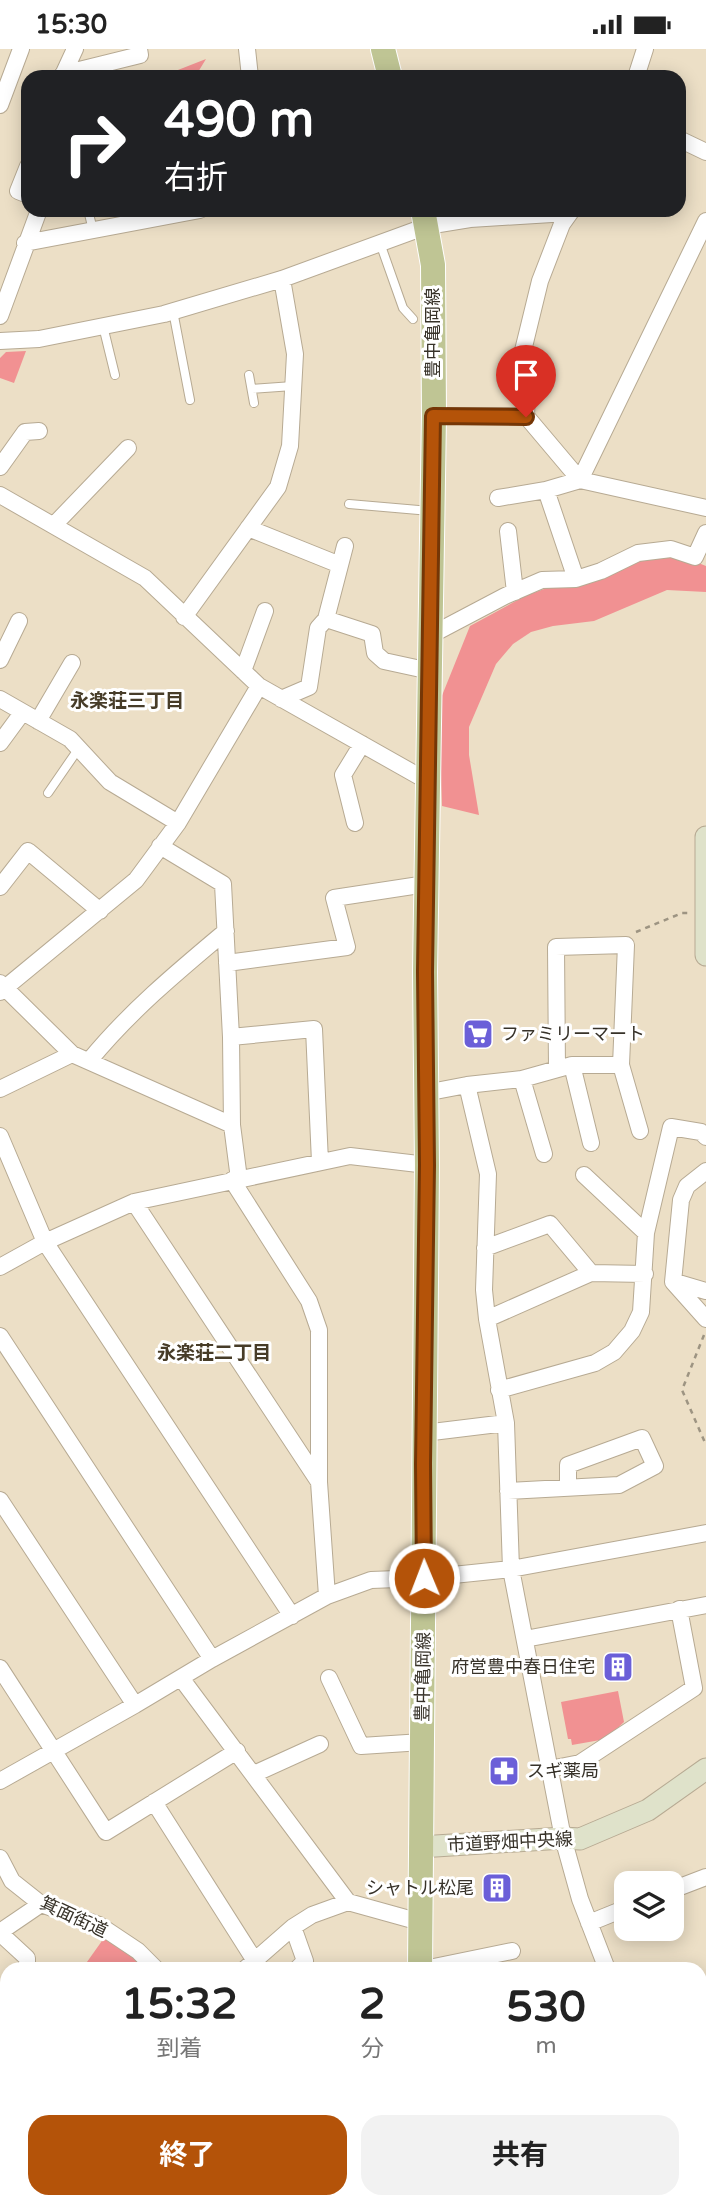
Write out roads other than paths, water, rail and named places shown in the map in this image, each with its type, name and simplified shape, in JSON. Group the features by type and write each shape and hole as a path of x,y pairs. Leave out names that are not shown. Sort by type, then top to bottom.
{"main road":[{"path":"383,49 388,70"},
{"name":"豊中亀岡線","path":"422,1962 420,1847 427,1165 426,884 433,416 433,265 425,218"}],"street":[{"path":"0,105 21,49"},
{"path":"64,70 75,49"},
{"path":"82,70 140,55 139,49"},
{"path":"247,49 249,70"},
{"path":"638,70 645,49"},
{"path":"686,142 706,152"},
{"path":"0,315 35,217"},
{"path":"25,243 93,230 139,217"},
{"path":"0,341 39,339 173,311 282,279 380,243 425,218 495,217"},
{"path":"567,217 540,281 520,363 527,393 526,417 580,480"},
{"path":"580,480 706,221"},
{"path":"184,617 278,487 290,446 295,354 282,279"},
{"path":"433,416 526,417"},
{"path":"0,467 25,432 39,431"},
{"path":"54,525 128,448"},
{"path":"498,498 546,490 580,480 706,509"},
{"path":"546,490 576,579"},
{"path":"0,495 145,578 259,686 429,782"},
{"path":"248,528 340,565"},
{"path":"508,531 514,592"},
{"path":"431,635 542,580 576,579 601,571 638,553 671,548 695,557 706,533"},
{"path":"281,699 309,687 318,628 326,619 345,546"},
{"path":"243,671 265,611"},
{"path":"326,619 372,634 375,653 384,661 430,671"},
{"path":"0,660 19,621"},
{"path":"38,721 72,663"},
{"path":"232,1125 72,1054 2,988 136,880 178,823 259,686"},
{"path":"0,699 70,739 110,782 178,823"},
{"path":"0,743 22,713"},
{"path":"356,823 342,775 362,744"},
{"path":"706,837 706,955"},
{"path":"160,846 223,884 236,1180 309,1301 319,1330 319,1482 327,1596"},
{"path":"0,887 28,851 100,911"},
{"path":"228,963 347,947 334,898 426,884"},
{"path":"89,1061 115,1029 226,931"},
{"path":"591,1143 565,1067 556,947 626,945 621,1065 640,1131"},
{"path":"231,1037 314,1029 320,1162"},
{"path":"0,1089 72,1054"},
{"path":"425,1093 522,1079 565,1067 621,1065"},
{"path":"522,1079 544,1154"},
{"path":"467,1085 488,1174 484,1290 506,1423 511,1569 564,1837 580,1899 604,1962"},
{"path":"499,1389 595,1363 614,1352 632,1331 642,1312 646,1233 671,1127 701,1132 706,1137"},
{"path":"0,1136 45,1242 292,1616"},
{"path":"0,1267 45,1242 134,1202 350,1156 427,1165"},
{"path":"706,1171 687,1186 681,1200 673,1282 706,1319"},
{"path":"584,1175 646,1233"},
{"path":"134,1202 319,1482"},
{"path":"485,1248 550,1224 591,1273"},
{"path":"487,1319 591,1273 645,1274"},
{"path":"673,1282 706,1291"},
{"path":"0,1336 212,1659"},
{"path":"424,1433 506,1423"},
{"path":"508,1491 619,1485 655,1466 642,1438 568,1465 568,1487"},
{"path":"0,1500 135,1705"},
{"path":"0,1781 327,1596 371,1580 424,1578 511,1569 706,1533"},
{"path":"525,1639 706,1605"},
{"path":"550,1769 580,1763 694,1688 679,1609"},
{"path":"0,1668 106,1832 237,1751"},
{"path":"181,1678 348,1902"},
{"path":"329,1678 361,1746 422,1742"},
{"path":"254,1774 320,1744"},
{"name":"市道野畑中央線","path":"420,1847 564,1837 580,1839 648,1810 706,1769"},
{"path":"154,1802 248,1962"},
{"name":"箕面街道","path":"0,1858 12,1881 41,1904 99,1925 138,1951 149,1962"},
{"path":"684,1885 706,1877"},
{"path":"253,1962 293,1927 312,1915 348,1902 420,1922"},
{"path":"27,1962 27,1958 0,1933 41,1904"},
{"path":"589,1923 614,1913"},
{"path":"293,1927 304,1962"},
{"path":"457,1962 512,1951"}],"lane":[{"path":"90,217 93,230"},
{"path":"380,243 403,308 413,319"},
{"path":"173,311 190,400"},
{"path":"103,326 115,376"},
{"path":"249,375 254,403"},
{"path":"252,389 293,386"},
{"path":"349,504 432,511"},
{"path":"48,793 79,748"}],"place":[{"name":"ファミリーマート","path":"478,1034"},
{"name":"府営豊中春日住宅","path":"618,1667"},
{"name":"スギ薬局","path":"504,1771"},
{"name":"シャトル松尾","path":"497,1888"}],"district":[{"name":"永楽荘三丁目","path":"127,700"},
{"name":"永楽荘二丁目","path":"214,1352"}]}
